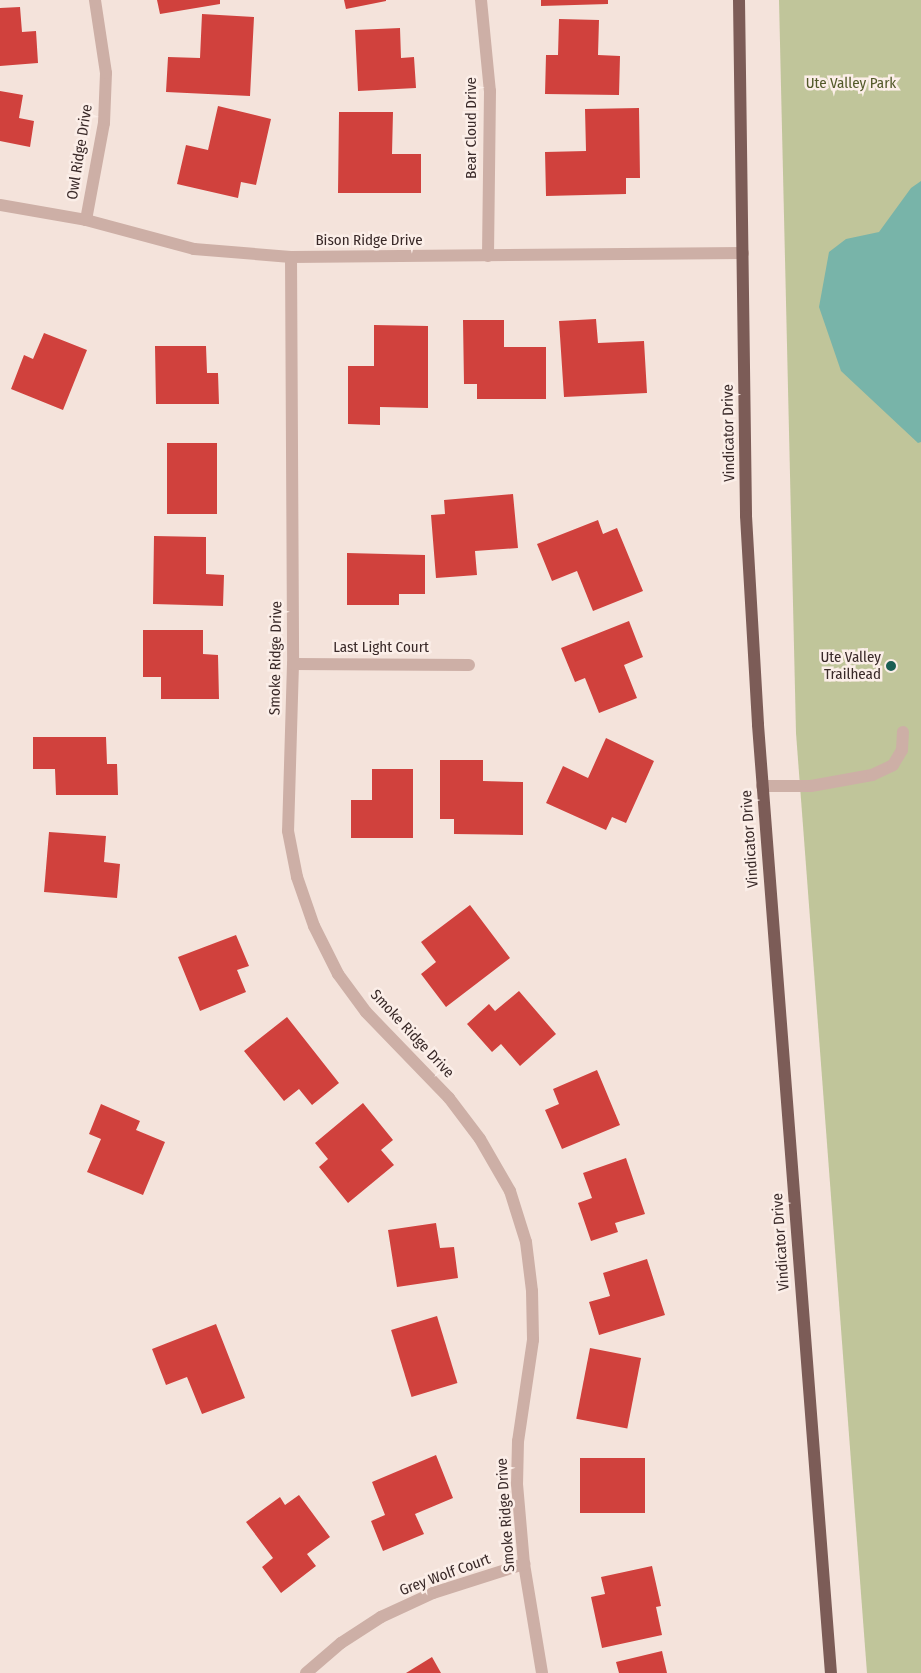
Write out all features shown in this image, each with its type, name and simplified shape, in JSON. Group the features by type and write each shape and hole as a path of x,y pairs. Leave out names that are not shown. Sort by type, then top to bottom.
{"main road":[{"name":"Vindicator Drive","path":"739,0 746,516 762,786 831,1673"}],"street":[{"name":"Owl Ridge Drive","path":"86,220 104,123 106,73 95,0"},
{"name":"Bear Cloud Drive","path":"481,0 490,91 488,256"},
{"name":"Bison Ridge Drive","path":"0,205 86,220 194,249 291,257 743,253"},
{"name":"Smoke Ridge Drive","path":"291,257 293,664 288,831 297,877 314,926 338,974 366,1012 449,1098 480,1139 510,1191 526,1242 532,1291 533,1340 518,1441 517,1484 524,1564 542,1673"},
{"name":"Last Light Court","path":"293,664 470,665"},
{"path":"762,786 811,786 872,775 893,765 902,750 903,732"},
{"name":"Grey Wolf Court","path":"306,1673 341,1643 382,1617 433,1593 524,1564"}],"green space":[{"name":"Ute Valley Park","path":"779,0 921,0 921,1673 867,1673 796,733"}],"water":[{"path":"921,181 921,442 918,443 841,371 819,307 829,252 846,239 879,232 911,188"}],"building":[{"path":"157,0 220,0 220,4 160,14"},
{"path":"344,0 386,0 386,1 346,9"},
{"path":"541,0 608,0 608,4 541,6"},
{"path":"20,7 22,32 36,31 38,63 0,66 0,8"},
{"path":"202,14 254,17 250,96 166,92 168,57 200,58"},
{"path":"559,19 599,20 598,55 620,56 619,95 545,94 546,55 558,55"},
{"path":"400,28 401,58 414,57 416,88 358,91 355,30"},
{"path":"0,91 23,95 19,118 34,121 30,147 0,141"},
{"path":"218,106 271,119 256,185 241,182 238,198 177,184 186,145 208,150"},
{"path":"639,108 640,178 626,178 626,194 546,196 545,152 586,151 585,109"},
{"path":"339,112 393,112 392,154 421,154 421,193 338,193"},
{"path":"596,319 598,343 644,341 647,393 564,397 559,321"},
{"path":"463,320 504,320 504,347 546,347 546,399 477,399 477,384 464,384"},
{"path":"374,325 428,326 428,408 380,407 380,425 348,424 348,366 374,366"},
{"path":"44,333 87,350 63,410 11,389 24,355 33,359"},
{"path":"155,346 206,346 207,373 218,373 219,404 156,404"},
{"path":"167,443 217,443 217,514 167,514"},
{"path":"513,494 518,548 475,551 477,575 436,578 431,515 445,514 444,500"},
{"path":"598,520 603,534 617,528 643,591 593,611 577,571 552,581 537,544"},
{"path":"154,536 206,537 206,574 224,575 223,606 153,604"},
{"path":"347,553 425,555 425,594 399,594 399,605 347,605"},
{"path":"629,621 643,657 624,665 637,698 599,713 585,678 575,682 561,648"},
{"path":"143,630 203,630 203,654 218,655 219,699 161,699 161,677 143,677"},
{"path":"33,737 106,737 107,764 117,764 118,795 56,795 55,769 33,769"},
{"path":"606,738 654,761 626,823 612,817 606,830 546,803 563,766 588,778"},
{"path":"440,760 483,760 483,781 523,782 523,835 454,834 454,819 440,819"},
{"path":"372,769 413,769 413,838 351,838 351,800 372,800"},
{"path":"49,832 106,836 104,862 120,864 117,898 44,892"},
{"path":"470,905 510,958 446,1007 421,974 436,962 421,942"},
{"path":"236,935 249,966 237,970 246,992 200,1011 178,957"},
{"path":"519,991 556,1034 520,1066 501,1044 492,1052 467,1024 489,1004 495,1011"},
{"path":"287,1017 339,1083 312,1105 299,1089 284,1101 244,1051"},
{"path":"597,1070 620,1125 562,1149 545,1110 559,1104 553,1089"},
{"path":"363,1103 393,1140 381,1150 394,1165 348,1203 319,1167 328,1159 315,1143"},
{"path":"101,1104 140,1121 136,1130 165,1142 143,1195 87,1172 101,1139 89,1134"},
{"path":"626,1158 645,1214 615,1223 618,1232 591,1241 578,1203 592,1198 583,1173"},
{"path":"436,1223 440,1248 454,1247 458,1278 397,1287 388,1230"},
{"path":"647,1259 665,1315 599,1335 589,1302 610,1296 603,1273"},
{"path":"437,1316 457,1383 412,1397 391,1330"},
{"path":"216,1324 245,1398 202,1414 187,1377 166,1385 152,1349"},
{"path":"590,1348 641,1358 627,1429 576,1419"},
{"path":"436,1455 453,1498 415,1514 424,1534 383,1551 371,1521 385,1515 372,1482"},
{"path":"580,1458 645,1458 645,1513 580,1513"},
{"path":"299,1495 330,1537 307,1554 316,1566 281,1593 262,1567 273,1558 246,1522 280,1497 285,1505"},
{"path":"652,1566 661,1606 656,1607 662,1635 602,1648 591,1597 605,1594 601,1577"},
{"path":"662,1651 667,1673 619,1673 616,1662"},
{"path":"432,1657 441,1673 406,1673"}],"place":[{"name":"Ute Valley Trailhead","path":"891,666"}]}
